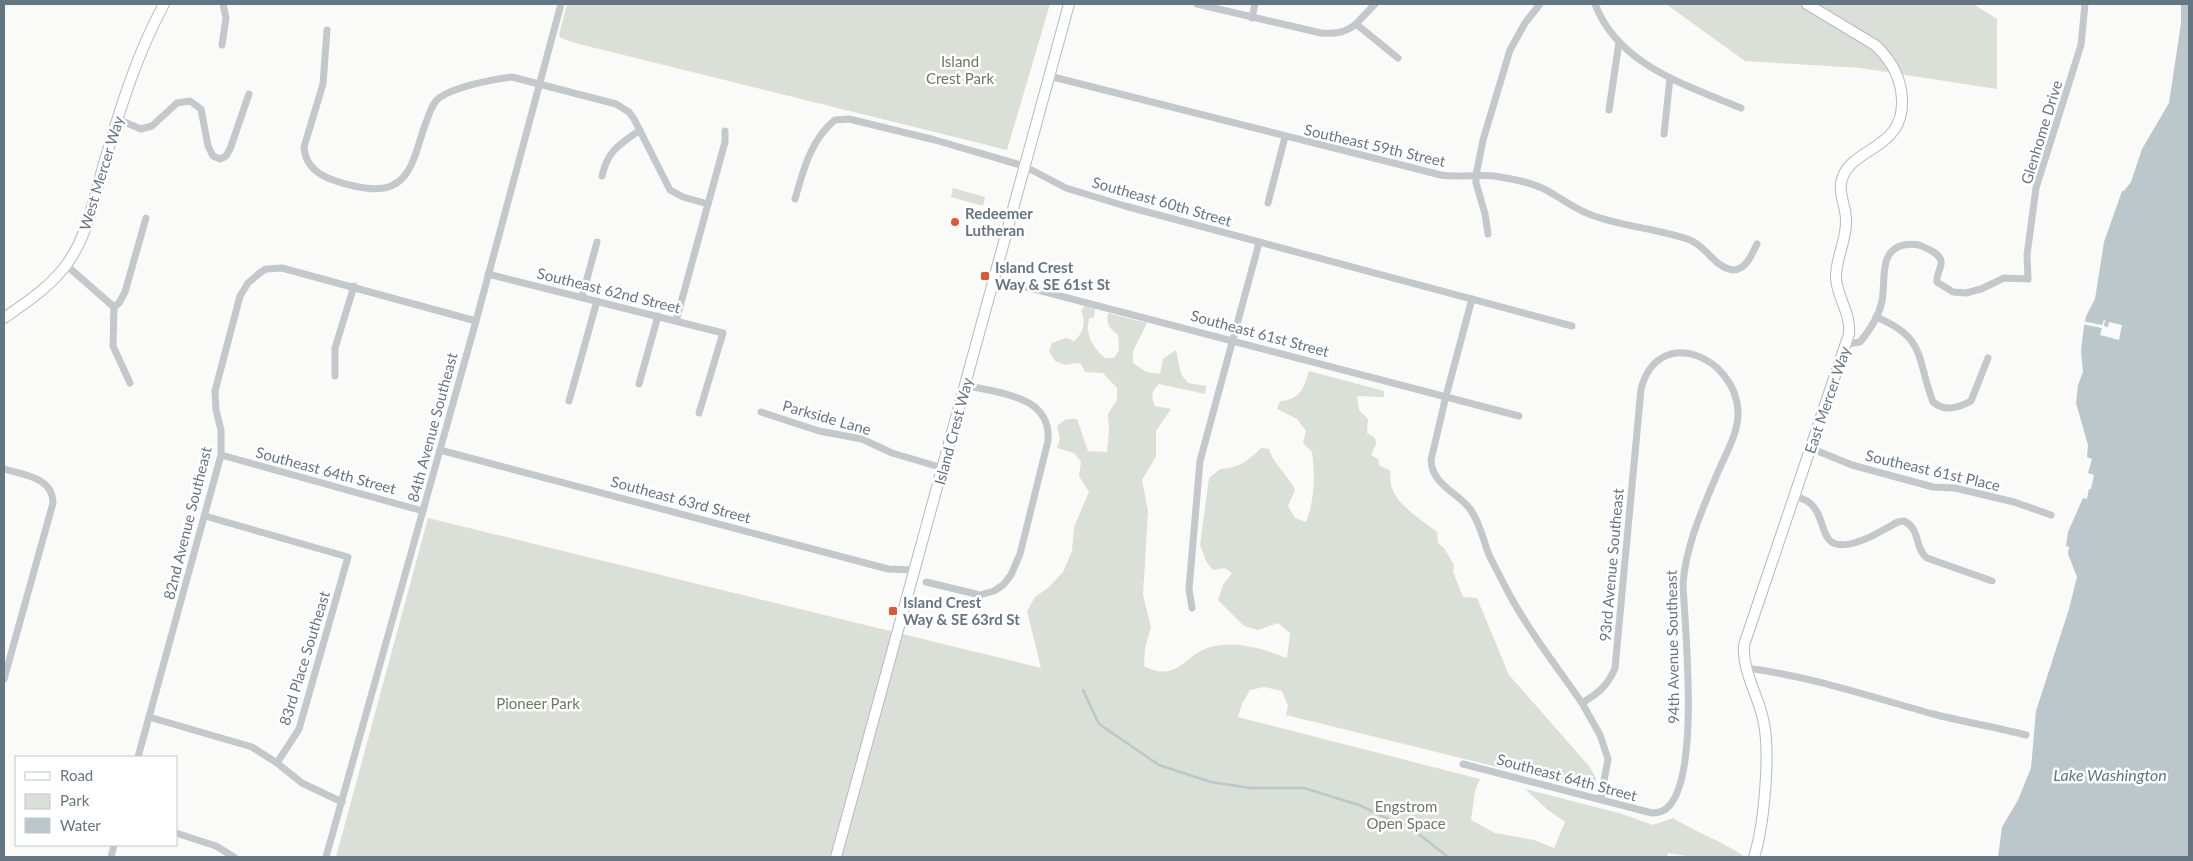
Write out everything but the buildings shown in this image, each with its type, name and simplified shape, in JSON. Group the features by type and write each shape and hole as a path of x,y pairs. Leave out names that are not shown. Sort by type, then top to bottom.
{"street":[{"name":"West Mercer Way","path":"4,318 50,284 66,264 82,234 132,75 164,4"},
{"path":"222,45 226,18 223,4"},
{"name":"84th Avenue Southeast","path":"326,857 424,511 561,4"},
{"name":"Island Crest Way","path":"836,857 1069,4"},
{"path":"1197,4 1321,33 1336,34 1349,30 1375,4"},
{"path":"1252,18 1255,4"},
{"path":"1488,234 1488,226 1476,175 1485,132 1510,50 1525,23 1540,4"},
{"path":"1595,4 1605,26 1635,57 1670,78 1742,108"},
{"name":"East Mercer Way","path":"1754,857 1760,833 1767,738 1758,699 1746,668 1744,645 1846,344 1849,318 1836,282 1846,223 1840,192 1841,181 1851,166 1883,144 1890,136 1900,118 1902,108 1902,97 1896,71 1884,53 1875,45 1807,4"},
{"name":"Glenhome Drive","path":"1846,344 1860,342 1876,317 1882,302 1884,266 1888,257 1899,246 1915,244 1936,254 1941,259 1936,278 1937,282 1953,292 1972,292 2004,278 2028,279 2027,255 2036,188 2081,45 2084,4"},
{"path":"1356,24 1398,58"},
{"path":"327,30 323,84 318,106 305,138 304,155 312,168 319,173 349,186 381,190 398,184 408,170 436,100 448,93 504,78 517,78 616,104 629,112 670,190 683,197 708,204"},
{"path":"1609,110 1619,42"},
{"name":"Southeast 59th Street","path":"1049,76 1285,138 1441,175 1454,177 1476,175 1526,183 1552,193 1570,205 1590,214 1691,240 1707,251 1722,266 1730,270 1737,270 1744,266 1758,244"},
{"path":"1664,134 1670,78"},
{"path":"117,119 140,129 152,126 177,103 190,101 201,108 208,146 213,156 220,159 226,156 230,149 249,94"},
{"name":"Southeast 60th Street","path":"795,199 811,150 831,123 840,119 861,121 1024,166 1066,188 1259,243 1572,326"},
{"path":"602,176 605,162 612,151 640,130"},
{"path":"676,321 725,142 725,130"},
{"path":"1268,203 1285,138"},
{"path":"130,383 112,346 114,307 125,292 146,218"},
{"path":"582,297 597,242"},
{"path":"1192,608 1188,589 1200,461 1259,243"},
{"path":"66,264 114,307"},
{"name":"82nd Avenue Southeast","path":"138,756 221,455 221,430 215,399 217,379 240,296 248,283 266,269 282,268 354,286"},
{"name":"Southeast 62nd Street","path":"488,274 723,333 699,413"},
{"name":"Southeast 61st Street","path":"995,278 1519,416"},
{"path":"335,376 335,348 354,286 476,321"},
{"path":"1472,300 1431,460 1434,475 1469,507 1509,594 1582,704 1600,735 1608,759 1601,798"},
{"path":"570,401 597,301"},
{"path":"639,384 658,316"},
{"path":"1876,317 1891,323 1907,333 1918,348 1933,402 1941,408 1957,406 1971,401 1988,358"},
{"name":"93rd Avenue Southeast","path":"1582,704 1600,692 1608,683 1614,668 1641,389 1644,376 1649,367 1657,360 1669,355 1683,353 1698,354"},
{"name":"94th Avenue Southeast","path":"1665,810 1676,795 1681,780 1688,734 1689,681 1682,584 1684,568 1694,532 1729,447 1737,421 1736,401 1723,374 1711,362 1698,354"},
{"path":"926,582 980,594 989,593 1003,585 1011,575 1020,554 1048,441 1048,425 1042,413 1031,403 966,385"},
{"name":"Parkside Lane","path":"761,412 819,430 862,439 892,453 943,468"},
{"name":"Southeast 61st Place","path":"1810,448 1852,466 1933,487 1955,488 2014,502 2051,514"},
{"name":"Southeast 63rd Street","path":"440,450 888,569 915,570"},
{"name":"Southeast 64th Street","path":"221,455 424,511"},
{"path":"4,469 41,480 49,488 53,503 4,679"},
{"path":"1794,496 1810,503 1817,513 1826,538 1836,544 1843,545 1858,542 1898,522 1904,521 1915,529 1921,550 1928,558 1992,581"},
{"name":"83rd Place Southeast","path":"205,516 348,557 302,722 290,746 277,763"},
{"path":"1746,668 1795,676 1936,715 2026,736"},
{"path":"149,717 241,743 261,752 302,783 342,802"},
{"name":"Southeast 64th Street","path":"1462,764 1601,798 1652,813 1665,810"},
{"path":"178,834 216,846 234,857"}],"green space":[{"name":"Island Crest Park","path":"567,4 1050,4 1007,150 575,43 561,38 559,35"},
{"path":"1666,4 1973,4 1997,19 1997,89 1860,68 1745,61"},
{"path":"953,188 985,197 983,206 951,197"},
{"name":"Pioneer Park","path":"1085,306 1095,309 1094,317 1089,319 1089,336 1097,350 1105,358 1114,358 1119,350 1118,335 1109,326 1107,320 1108,313 1147,323 1133,351 1133,363 1146,372 1160,374 1163,359 1176,350 1181,374 1188,383 1206,386 1205,394 1159,384 1152,394 1155,406 1171,409 1156,431 1156,456 1142,480 1148,511 1143,595 1151,627 1145,648 1144,666 1156,671 1173,669 1202,650 1231,644 1250,646 1287,658 1290,633 1278,623 1258,630 1244,626 1218,600 1223,585 1232,573 1225,568 1213,570 1207,563 1200,545 1209,478 1220,469 1226,469 1243,463 1261,448 1269,449 1274,460 1295,490 1288,506 1295,518 1306,522 1314,487 1312,452 1303,443 1306,431 1297,419 1277,409 1280,401 1297,396 1303,388 1309,371 1384,391 1384,397 1357,396 1359,410 1368,419 1367,433 1375,438 1376,444 1371,455 1378,459 1380,466 1391,471 1390,481 1398,499 1437,532 1438,543 1444,548 1454,565 1453,572 1463,597 1477,598 1509,675 1589,766 1596,778 1595,791 1286,715 1288,706 1282,691 1264,687 1250,690 1242,704 1238,717 1480,779 1475,791 1471,820 1495,833 1534,840 1554,848 1565,822 1548,810 1525,789 1619,813 1653,825 1673,818 1745,857 1692,857 1668,853 1667,857 336,857 428,518 1041,668 1027,611 1035,597 1048,588 1063,572 1072,551 1074,527 1089,492 1079,476 1081,462 1074,453 1057,448 1060,439 1057,426 1066,419 1077,419 1088,451 1107,452 1108,414 1117,400 1117,388 1103,373 1085,372 1081,364 1066,365 1055,361 1049,351 1052,343 1066,338 1074,341 1077,338 1083,327 1081,310"}],"water":[{"name":"Lake Washington","path":"2181,4 2189,4 2189,857 1998,857 2002,827 2018,800 2031,768 2036,711 2069,609 2077,577 2068,554 2069,547 2066,546 2068,532 2083,498 2087,499 2094,475 2088,473 2092,459 2087,457 2088,445 2076,403 2078,385 2083,372 2081,351 2086,316 2095,299 2104,242 2122,191 2131,182 2142,149 2169,103 2181,23"}],"pier":[{"path":"2104,320 2104,326 2108,327 2109,322 2122,325 2119,340 2100,335 2102,328 2082,324 2082,321 2102,325"}],"waterway":[{"path":"1083,690 1099,724 1159,765 1211,782 1250,788 1304,788 1359,805 1416,832 1448,857"}],"place":[{"name":"Redeemer Lutheran","path":"955,222"},
{"name":"Island Crest Way & SE 61st St","path":"985,276"},
{"name":"Island Crest Way & SE 63rd St","path":"893,611"}],"park label":[{"name":"Engstrom Open Space","path":"1406,814"}]}
